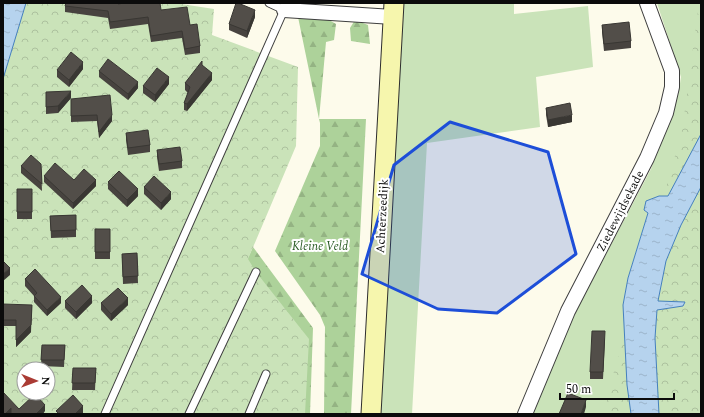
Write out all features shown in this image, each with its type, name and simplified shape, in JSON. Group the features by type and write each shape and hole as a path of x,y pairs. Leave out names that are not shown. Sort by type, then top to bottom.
{"main road":[{"name":"Achterzeedijk","path":"370,414 393,10"}],"street":[{"name":"Ziedewijdsekade","path":"525,414 568,311 647,158 666,113 672,87 672,71 647,3"},
{"name":"Achterzeedijk","path":"284,10 393,10"}],"lane":[{"path":"105,414 284,10 268,3"},
{"path":"189,414 256,272"},
{"path":"249,414 266,374"}],"highlighted area":[{"path":"450,122 548,152 576,254 497,313 438,309 362,274 394,165"}],"green space":[{"path":"23,3 175,3 214,9 212,35 298,67 296,146 248,259 256,272 309,339 305,414 3,414 3,78"},
{"path":"400,3 514,3 514,14 588,6 593,67 536,77 540,127 427,143 412,414 378,414"},
{"path":"657,3 701,3 701,134 667,197 648,213 628,278 623,305 631,414 531,414 573,317 651,169 678,96 681,77"},
{"path":"699,3 701,3 701,414 602,414 682,131"},
{"path":"298,17 329,20 336,24 334,40 326,42 319,119"},
{"path":"355,20 368,25 370,44 351,41 350,28"},
{"name":"Kleine Veld","path":"319,119 366,119 351,414 324,414 325,327 320,315 275,251 320,146"},
{"path":"253,247 313,328 310,414 204,414 237,282"}],"water":[{"path":"3,3 26,3 3,79"},
{"path":"701,134 701,187 681,225 666,261 658,301 685,302 683,306 657,310 655,338 659,414 631,414 627,385 623,305 628,278 648,213 644,210 646,201 659,196 668,196"}],"building":[{"path":"66,3 160,3 161,10 187,7 190,25 197,24 200,46 185,49 182,31 151,36 148,17 110,22 108,11 65,6"},
{"path":"236,3 255,10 247,31 229,24"},
{"path":"629,22 631,41 604,44 602,25"},
{"path":"71,52 83,62 69,80 57,70"},
{"path":"108,59 138,82 128,94 99,71"},
{"path":"202,61 202,65 212,73 187,104 184,103 190,87 185,83"},
{"path":"157,68 169,77 155,95 143,86"},
{"path":"71,91 58,106 46,107 46,92"},
{"path":"110,95 112,115 99,132 97,115 71,116 71,99"},
{"path":"570,103 572,115 548,120 546,108"},
{"path":"148,130 150,145 128,148 126,133"},
{"path":"180,147 182,161 159,164 157,150"},
{"path":"31,155 41,164 42,184 21,166"},
{"path":"55,163 74,180 84,169 96,180 73,203 44,176"},
{"path":"119,171 138,189 127,200 108,182"},
{"path":"154,176 171,192 161,203 144,187"},
{"path":"17,189 32,189 32,212 17,212"},
{"path":"76,215 76,230 51,231 50,216"},
{"path":"95,229 110,229 110,252 95,252"},
{"path":"137,253 138,276 123,277 122,254"},
{"path":"3,261 10,268 3,274"},
{"path":"35,269 61,297 47,310 34,296 37,293 25,279"},
{"path":"82,285 92,296 76,312 65,301"},
{"path":"118,288 128,298 111,314 101,303"},
{"path":"3,304 32,305 31,325 16,340 16,320 3,320"},
{"path":"592,331 605,331 603,372 590,372"},
{"path":"42,345 65,345 64,360 41,360"},
{"path":"73,368 96,368 95,383 72,383"},
{"path":"3,392 19,409 28,401 41,401 45,405 36,414 11,414 11,408 3,414"},
{"path":"568,393 586,400 581,414 559,414"},
{"path":"73,395 83,406 75,414 59,414 56,411"}]}
